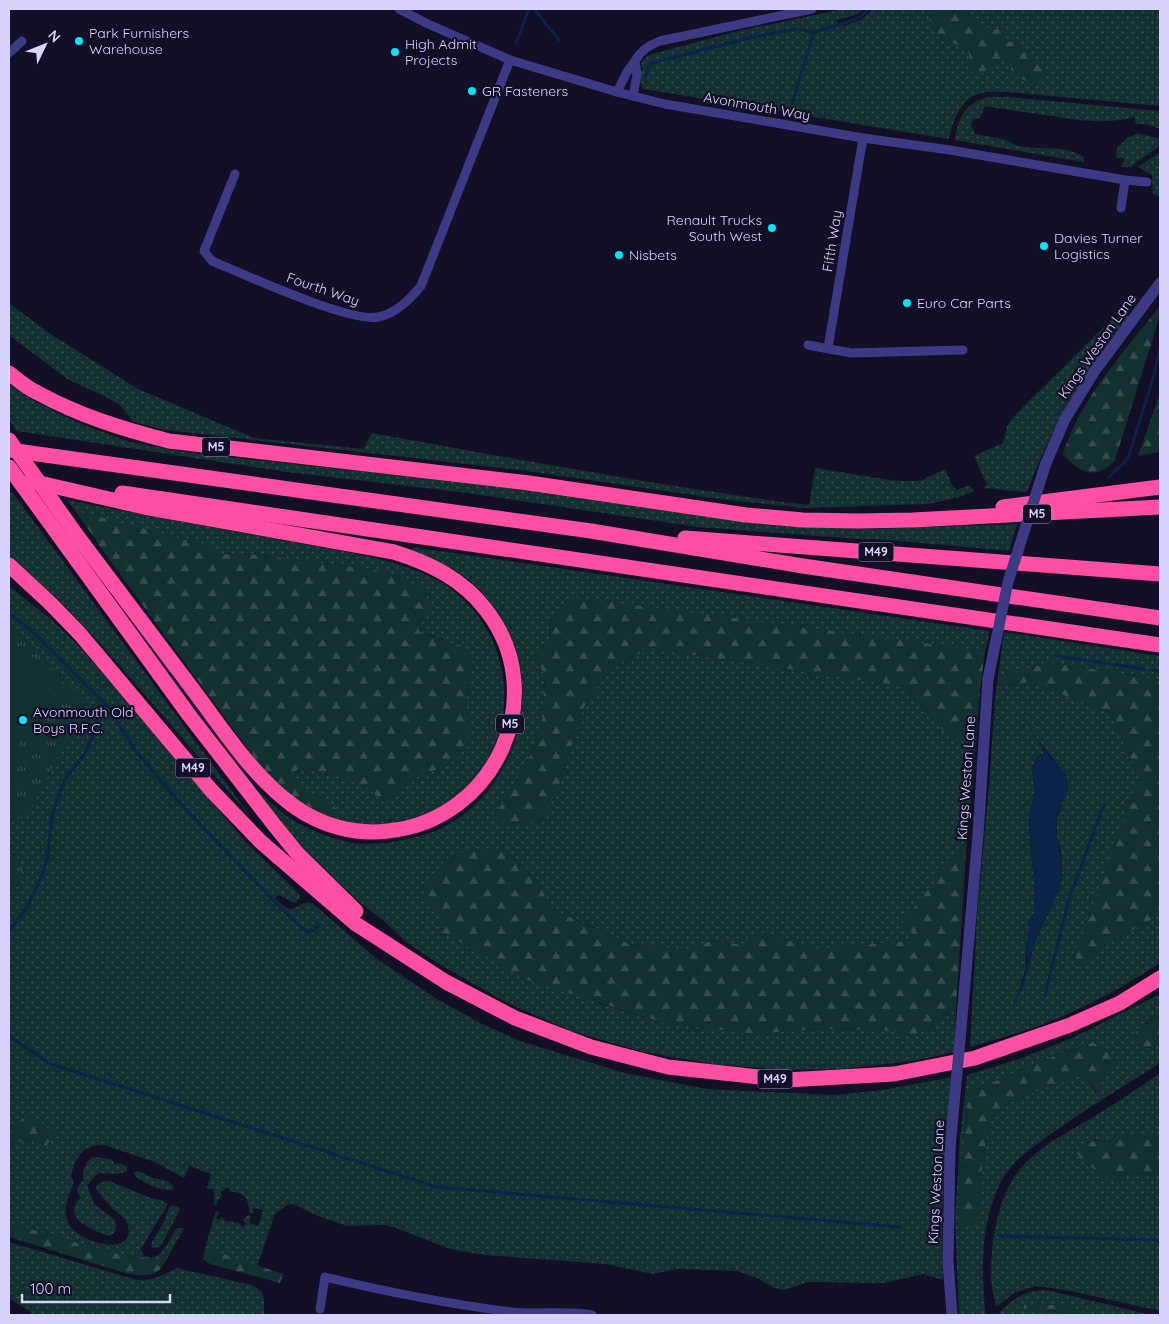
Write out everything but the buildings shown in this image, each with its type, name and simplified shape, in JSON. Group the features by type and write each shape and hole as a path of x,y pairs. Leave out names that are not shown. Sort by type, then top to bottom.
{"highway":[{"name":"M5","path":"9,373 36,392 72,411 121,429 169,441 547,485 746,515 802,520 913,520 1160,507"},
{"name":"M5","path":"9,440 72,540 189,715 298,854 336,893 397,950"},
{"name":"M5","path":"9,450 591,530 803,566 1160,618"},
{"name":"M5","path":"10,473 144,507 394,552 432,566 465,587 486,609 503,636 512,666 514,696 509,729 499,756 483,781 470,795 443,815 426,823 409,828 377,832 345,829 316,819 290,803 261,776 72,540 10,473"},
{"path":"10,473 1160,645"},
{"path":"913,520 943,514 1160,487"},
{"name":"M49","path":"591,530 1160,574"},
{"name":"M49","path":"9,565 80,634 211,790 261,842 356,924 446,982 514,1018 591,1047 668,1067 786,1080 894,1074 975,1058 1070,1025 1120,1002 1160,978"}],"street":[{"name":"Avonmouth Way","path":"399,9 428,24 510,60 665,104 863,138 1147,182"},
{"path":"618,92 627,72 643,50 651,44 812,9"},
{"path":"9,53 22,41"},
{"name":"Fourth Way","path":"235,174 204,251 212,261 304,299 354,315 377,318 390,313 405,303 421,286 510,60"},
{"path":"632,96 637,76 635,61"},
{"name":"Fifth Way","path":"828,348 863,138"},
{"path":"1121,208 1125,180"},
{"name":"Kings Weston Lane","path":"952,1315 948,1252 950,1148 978,835 988,679 1008,582 1046,463 1065,418 1094,372 1160,283"},
{"path":"808,345 851,352 963,350"},
{"path":"320,1309 324,1277 403,1295 515,1314 592,1315"}],"green space":[{"path":"844,9 863,9 858,14 835,21 845,26 862,19 873,9 933,9 929,23 941,38 967,49 979,75 992,65 1004,61 1012,66 1030,53 1006,39 1002,28 992,30 969,20 968,9 1160,9 1160,106 1007,92 985,92 975,95 963,104 953,124 949,139 643,89 640,78 643,67 640,67 644,59 652,54 742,30"},
{"path":"933,9 968,9 969,20 992,30 1002,28 1010,31 1006,39 1030,53 1044,71 1041,87 1012,75 1011,66 1004,61 992,65 979,76 969,71 967,65 970,58 967,49 941,38 929,23"},
{"path":"989,97 1008,97 1160,111 1160,129 1145,124 1136,124 1134,117 1121,120 1095,121 985,106 980,118 973,119 971,124 975,134 1006,140 1015,145 1025,147 1067,150 1084,157 1084,162 955,140 958,125 964,112 974,103"},
{"path":"1138,133 1160,139 1160,145 1137,161 1132,167 1121,167 1125,159 1116,157 1117,148 1127,138"},
{"path":"1160,152 1160,197 1153,194 1152,175 1138,167"},
{"path":"9,303 49,333 138,389 254,438 363,449 372,433 644,481 809,505 815,468 897,481 920,481 945,469 952,485 957,490 969,485 974,491 960,497 928,504 803,508 720,499 527,471 165,430 133,422 121,406 67,379 9,335"},
{"path":"1160,306 1160,315 1115,460 1102,471 1088,472 1082,470 1063,454 1071,433 1092,394"},
{"path":"1128,314 1129,319 1094,363 1061,416 1027,492 982,488 987,485 974,456 1003,443 1007,426 1017,413 1111,320"},
{"path":"9,384 33,400 76,422 130,442 191,453 527,489 785,526 875,529 1017,524 1009,551 889,540 698,527 468,493 287,472 17,431 9,420"},
{"path":"1160,393 1160,452 1138,456"},
{"path":"9,493 13,493 254,821 100,643 56,597 9,558"},
{"path":"67,500 368,556 411,568 447,586 472,608 490,635 501,664 504,695 501,726 490,755 472,782 447,804 432,812 382,826 363,825 337,819 336,809 286,776 302,767 343,776 367,787 383,801 394,796 422,773 441,769 469,721 465,703 473,664 442,639 421,633 414,623 399,576 371,569 239,553 218,555 80,512 79,516"},
{"path":"80,512 210,546 218,555 239,553 371,569 399,576 422,589 432,609 414,623 421,633 462,646 473,664 465,703 469,721 468,740 457,759 441,769 422,773 394,796 383,802 367,787 343,776 302,767 287,776 337,809 337,819 299,801 266,774 103,551 79,516"},
{"path":"413,547 990,631 985,651 551,619 549,642 535,659 545,675 542,721 528,762 495,813 559,786 584,707 605,675 619,664 645,651 669,651 906,687 945,733 976,745 967,839 899,929 913,933 907,941 818,949 759,932 744,945 710,941 688,950 630,944 554,910 545,898 541,885 506,850 595,1002 664,1023 756,1034 813,1029 882,1030 912,1035 930,1029 944,1015 956,1010 954,1052 913,1061 841,1069 793,1070 719,1065 643,1052 571,1031 507,1003 437,963 405,941 356,899 301,846 230,760 284,814 307,828 353,843 393,842 430,833 452,823 481,799 493,784 512,751 521,715 522,684 519,664 509,634 492,605 481,592 462,575 412,550"},
{"path":"9,586 53,621 75,642 245,841 300,895 300,898 295,903 279,895 275,898 281,904 291,909 307,902 312,903 377,959 437,999 484,1025 523,1042 625,1073 707,1089 834,1095 883,1090 952,1077 944,1178 943,1280 923,1274 885,1283 808,1282 784,1290 774,1288 757,1278 737,1271 677,1269 653,1274 605,1264 486,1255 450,1249 385,1225 347,1226 318,1216 293,1204 287,1205 275,1214 257,1267 205,1248 216,1211 220,1213 216,1217 218,1220 222,1217 225,1221 239,1223 242,1227 246,1224 243,1220 248,1215 251,1216 249,1223 258,1226 263,1210 254,1208 252,1214 249,1212 245,1197 239,1193 231,1192 228,1187 220,1192 222,1195 217,1202 217,1206 214,1205 214,1190 207,1188 211,1174 189,1166 184,1178 155,1162 104,1145 97,1145 85,1150 75,1163 71,1176 74,1182 66,1207 68,1222 83,1237 106,1244 116,1244 125,1241 129,1234 127,1223 96,1189 97,1185 104,1181 109,1181 151,1198 162,1200 168,1204 141,1249 146,1257 157,1256 168,1244 175,1230 184,1228 165,1262 110,1252 9,1223 9,1146 28,1140 46,1146 27,1111 9,1138 9,897 19,883 15,854 9,851 9,827 85,705 9,622"},
{"path":"572,597 985,651 976,745 945,733 906,687 669,651 645,651 619,664 605,675 584,707 559,786 546,812 530,825 511,827 499,822 495,813 528,762 542,721 545,675 535,659 549,642 551,620"},
{"path":"9,622 85,705 28,815 12,821 9,827"},
{"path":"1004,632 1160,656 1160,680 1050,662 999,687 1029,682 1111,713 1135,769 1146,777 1129,798 1083,964 1105,945 1160,914 1160,963 1114,991 1066,1015 1033,1028 970,1047 977,916 995,700","holes":["1039,741 1067,779 1057,820 1057,837 1061,852 1061,883 1035,942 1024,984 1018,995 1026,968 1026,949 1030,933 1030,920 1034,914 1034,878 1029,818 1035,792 1032,768 1037,756 1044,754"]},
{"name":"Avonmouth Old Boys R.F.C.","path":"9,640 65,680 9,759"},
{"path":"1050,662 1160,680 1160,914 1105,945 1082,965 1074,956 1122,823 1129,798 1145,777 1135,769 1111,713 1029,682 999,687 1002,675"},
{"path":"967,839 956,1010 944,1015 930,1029 912,1035 882,1030 813,1029 756,1034 664,1023 527,980 441,931 442,918 424,901 428,880 443,863 465,851 506,850 541,885 545,898 554,910 630,944 688,950 710,941 744,945 748,937 759,932 818,949 907,941 913,933 898,929"},
{"path":"9,851 20,861 22,873 9,897"},
{"path":"1160,994 1160,1014 1145,1024 1149,1048 1160,1044 1160,1063 1062,1126 1025,1153 1010,1168 991,1205 987,1223 983,1261 986,1315 959,1315 955,1219 960,1137 967,1075 1022,1058 1072,1038","holes":["1092,1043 1096,1093 1084,1074 1011,1102 996,1112 991,1120 985,1148 977,1224 961,1223 961,1174 968,1095 971,1089 981,1087 1062,1053"]},
{"path":"1160,1014 1160,1044 1149,1048 1142,1048 1135,1041 1136,1032"},
{"path":"1092,1043 1100,1044 1114,1064 1103,1074 1103,1091 1097,1093 1084,1074 1011,1102 996,1112 991,1121 985,1149 977,1224 975,1227 967,1227 961,1223 961,1174 968,1095 971,1089 981,1087 1062,1053"},
{"path":"1160,1073 1160,1132 1114,1143 1095,1140 1086,1142 1129,1174 1160,1173 1160,1311 1066,1290 1035,1286 1014,1293 996,1307 991,1277 995,1231 1003,1201 1016,1174 1043,1147"},
{"path":"27,1111 55,1134 46,1146 28,1140 9,1146 9,1138"},
{"path":"1160,1132 1160,1173 1129,1174 1114,1182 1082,1161 1076,1152 1085,1144 1093,1141 1114,1143 1118,1137"},
{"path":"93,1157 111,1159 115,1164 122,1164 127,1167 127,1171 119,1174 98,1173 87,1185 94,1204 113,1218 116,1224 116,1231 110,1236 82,1223 74,1212 75,1205 80,1198 77,1190 83,1181 85,1167"},
{"path":"136,1171 167,1181 174,1189 165,1190 148,1184 135,1176 134,1173"},
{"path":"172,1205 180,1210 162,1244 159,1247 153,1248 152,1242 165,1220 169,1207"},
{"path":"9,1223 110,1252 165,1262 153,1274 125,1273 9,1237"},
{"path":"9,1242 133,1279 155,1278 176,1268 251,1285 260,1290 264,1297 264,1315 35,1315 9,1298"},
{"path":"205,1248 283,1274 280,1283 210,1264 203,1259"},
{"path":"1042,1290 1151,1315 1087,1315 1072,1307 1035,1303 1024,1312 1051,1312 1063,1315 998,1315 1017,1298"},
{"path":"1035,1303 1072,1307 1087,1315 1023,1312 1024,1305"}],"water":[{"path":"1026,719 1042,746 1065,774 1068,789 1058,812 1056,825 1062,869 1061,884 1036,940 1022,990 1012,1007 1025,974 1028,924 1034,914 1034,878 1029,818 1035,792 1032,768 1037,756 1043,755 1044,752 1031,731"}],"waterway":[{"path":"516,43 529,9"},
{"path":"534,9 559,40"},
{"path":"646,77 648,66 652,63 753,37 797,29 814,32 860,17 869,9"},
{"path":"792,103 814,32"},
{"path":"1109,477 1125,462 1129,455 1154,375 1160,348"},
{"path":"9,613 32,631 105,704"},
{"path":"1057,656 1144,669"},
{"path":"1152,670 1160,671"},
{"path":"9,931 27,907 40,880 47,859 53,812 64,781 86,752 99,712 105,704 138,754 180,803 264,891 299,926 308,932 313,931 319,925"},
{"path":"1045,995 1069,899 1104,804"},
{"path":"9,1036 54,1065 437,1187 900,1227"},
{"path":"999,1236 1160,1240"}],"place":[{"name":"Park Furnishers Warehouse","path":"79,41"},
{"name":"High Admit Projects","path":"395,52"},
{"name":"GR Fasteners","path":"472,91"},
{"name":"Renault Trucks South West","path":"772,228"},
{"name":"Davies Turner Logistics","path":"1044,246"},
{"name":"Nisbets","path":"619,255"},
{"name":"Euro Car Parts","path":"907,303"},
{"name":"Avonmouth Old Boys R.F.C.","path":"23,720"}]}
